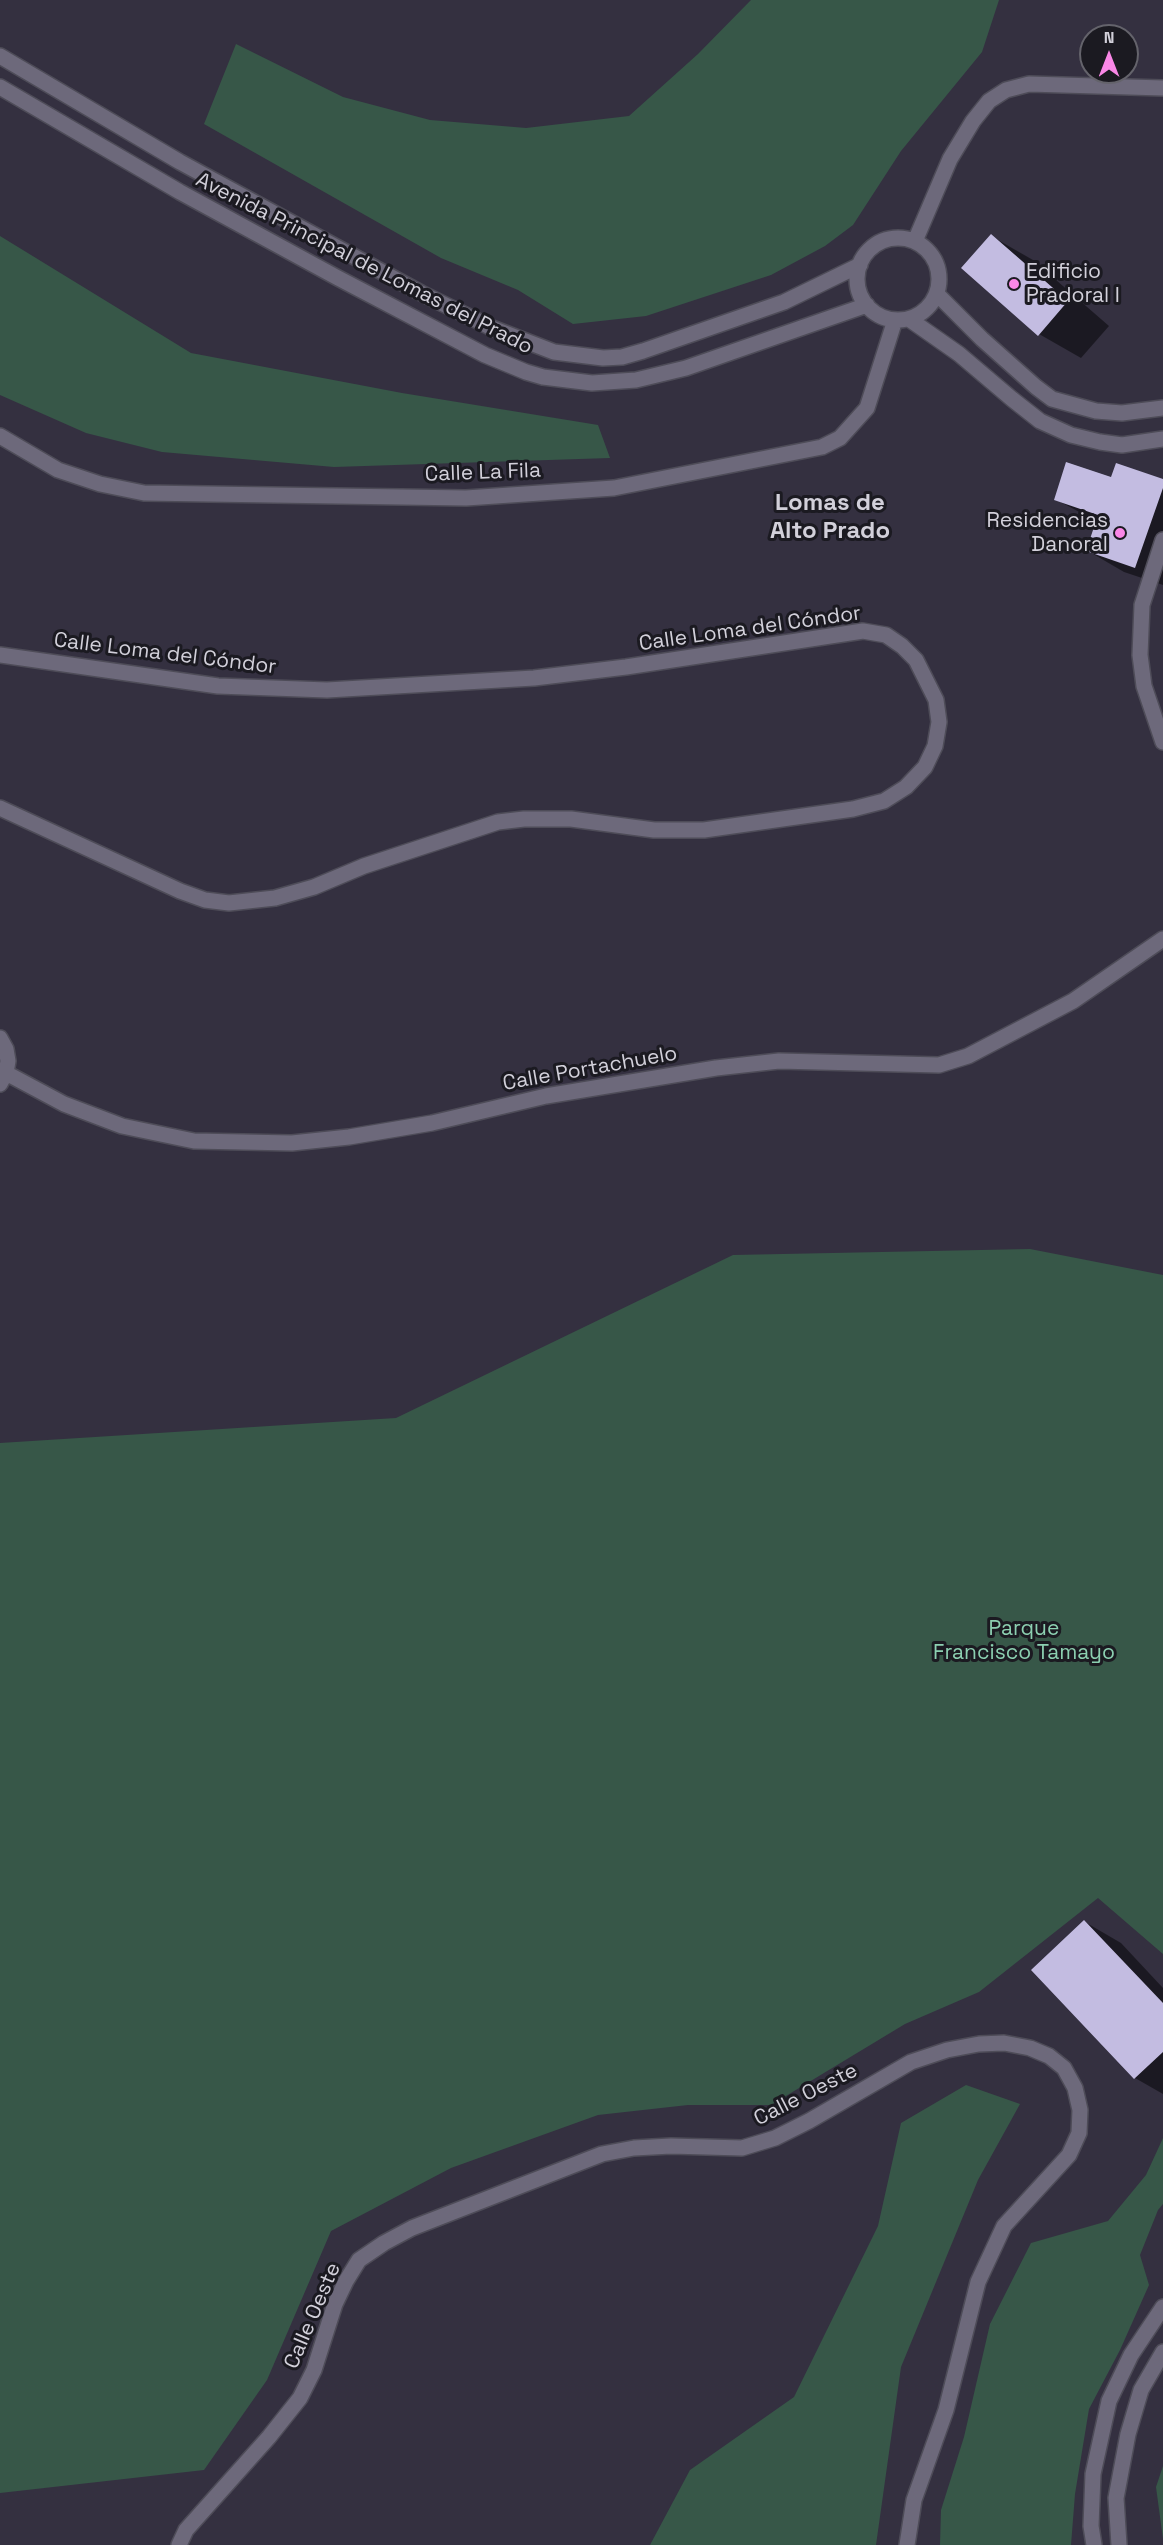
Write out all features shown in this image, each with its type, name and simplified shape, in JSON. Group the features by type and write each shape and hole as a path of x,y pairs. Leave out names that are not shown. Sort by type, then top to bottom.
{"street":[{"name":"Avenida Principal de Lomas del Prado","path":"0,56 180,162 421,293 492,328 554,352 603,358 622,357 643,351 784,302 860,265 865,255 882,241 893,238 915,241"},
{"path":"860,265 858,286 867,305 884,318 902,319 921,313 930,304 937,294 940,281 936,263 925,248 915,241 950,159 973,121 989,101 1006,90 1029,84 1163,88"},
{"name":"Avenida Principal de Lomas del Prado","path":"0,87 180,192 328,272 485,355 535,375 592,383 636,380 686,368 867,305"},
{"path":"937,294 982,339 1052,399 1071,406 1113,412 1163,408"},
{"path":"902,319 959,354 1040,421 1100,442 1122,445 1163,439"},
{"name":"Calle La Fila","path":"0,436 58,470 100,484 144,493 466,498 614,488 822,447 840,438 867,408 902,319"},
{"path":"1163,540 1142,605 1140,655 1144,686 1163,742"},
{"name":"Calle Loma del Cóndor","path":"0,655 218,686 327,690 534,678 626,667 863,631 886,636 902,646 916,660 936,700 939,722 935,746 925,766 906,787 884,801 853,809 704,830 654,830 571,819 524,819 498,822 364,866 314,887 275,898 229,903 205,900 180,891 0,807"},
{"name":"Calle Portachuelo","path":"3,1078 122,1126 194,1141 292,1143 350,1137 432,1123 546,1096 726,1067 779,1061 939,1065 968,1056 1073,1001 1163,939"},
{"path":"0,1038 6,1049 8,1061 3,1078"},
{"name":"Calle Oeste","path":"179,2545 186,2530 269,2437 300,2398 321,2350 335,2304 346,2281 359,2260 384,2243 412,2228 602,2154 634,2148 671,2146 710,2149 742,2148 775,2138 911,2062 947,2050 979,2044 1004,2043 1030,2048 1049,2056 1064,2068 1075,2088 1080,2109 1079,2133 1069,2155 1004,2226 988,2256 978,2282 946,2410 914,2500 907,2545"},
{"path":"1094,2545 1091,2526 1093,2474 1109,2401 1131,2355 1163,2307"},
{"path":"1119,2545 1116,2498 1133,2410 1141,2390 1163,2352"}],"green space":[{"path":"751,0 999,0 982,52 901,151 853,225 825,246 771,275 646,316 573,324 518,290 441,258 204,124 236,44 343,97 430,120 526,128 629,116 698,54"},
{"path":"0,236 191,353 402,393 598,425 610,458 334,467 162,452 86,433 0,395"},
{"name":"Parque Francisco Tamayo","path":"1030,1249 1163,1275 1163,1954 1098,1898 979,1992 905,2024 771,2105 688,2105 598,2115 451,2168 331,2231 267,2380 204,2470 0,2493 0,1443 396,1418 733,1255"},
{"path":"966,2085 1020,2104 978,2180 901,2367 876,2545 650,2545 690,2470 794,2397 878,2226 901,2123"},
{"path":"1163,2138 1163,2204 1158,2210 1140,2255 1149,2285 1120,2350 1089,2409 1075,2494 1071,2545 940,2545 941,2510 964,2437 990,2324 1031,2243 1108,2221 1146,2175"},
{"path":"1163,2466 1163,2539 1156,2487"}],"building":[{"name":"Edificio Pradoral I","path":"991,234 1068,301 1038,336 961,268"},
{"name":"Residencias Danoral","path":"1066,462 1111,477 1116,463 1163,479 1163,488 1135,568 1086,551 1098,515 1054,500"},
{"path":"1084,1920 1163,2003 1163,2052 1134,2079 1031,1970"}],"place":[{"name":"Edificio Pradoral I","path":"1014,284"},
{"name":"Residencias Danoral","path":"1120,533"}],"district":[{"name":"Lomas de Alto Prado","path":"830,517"}]}
